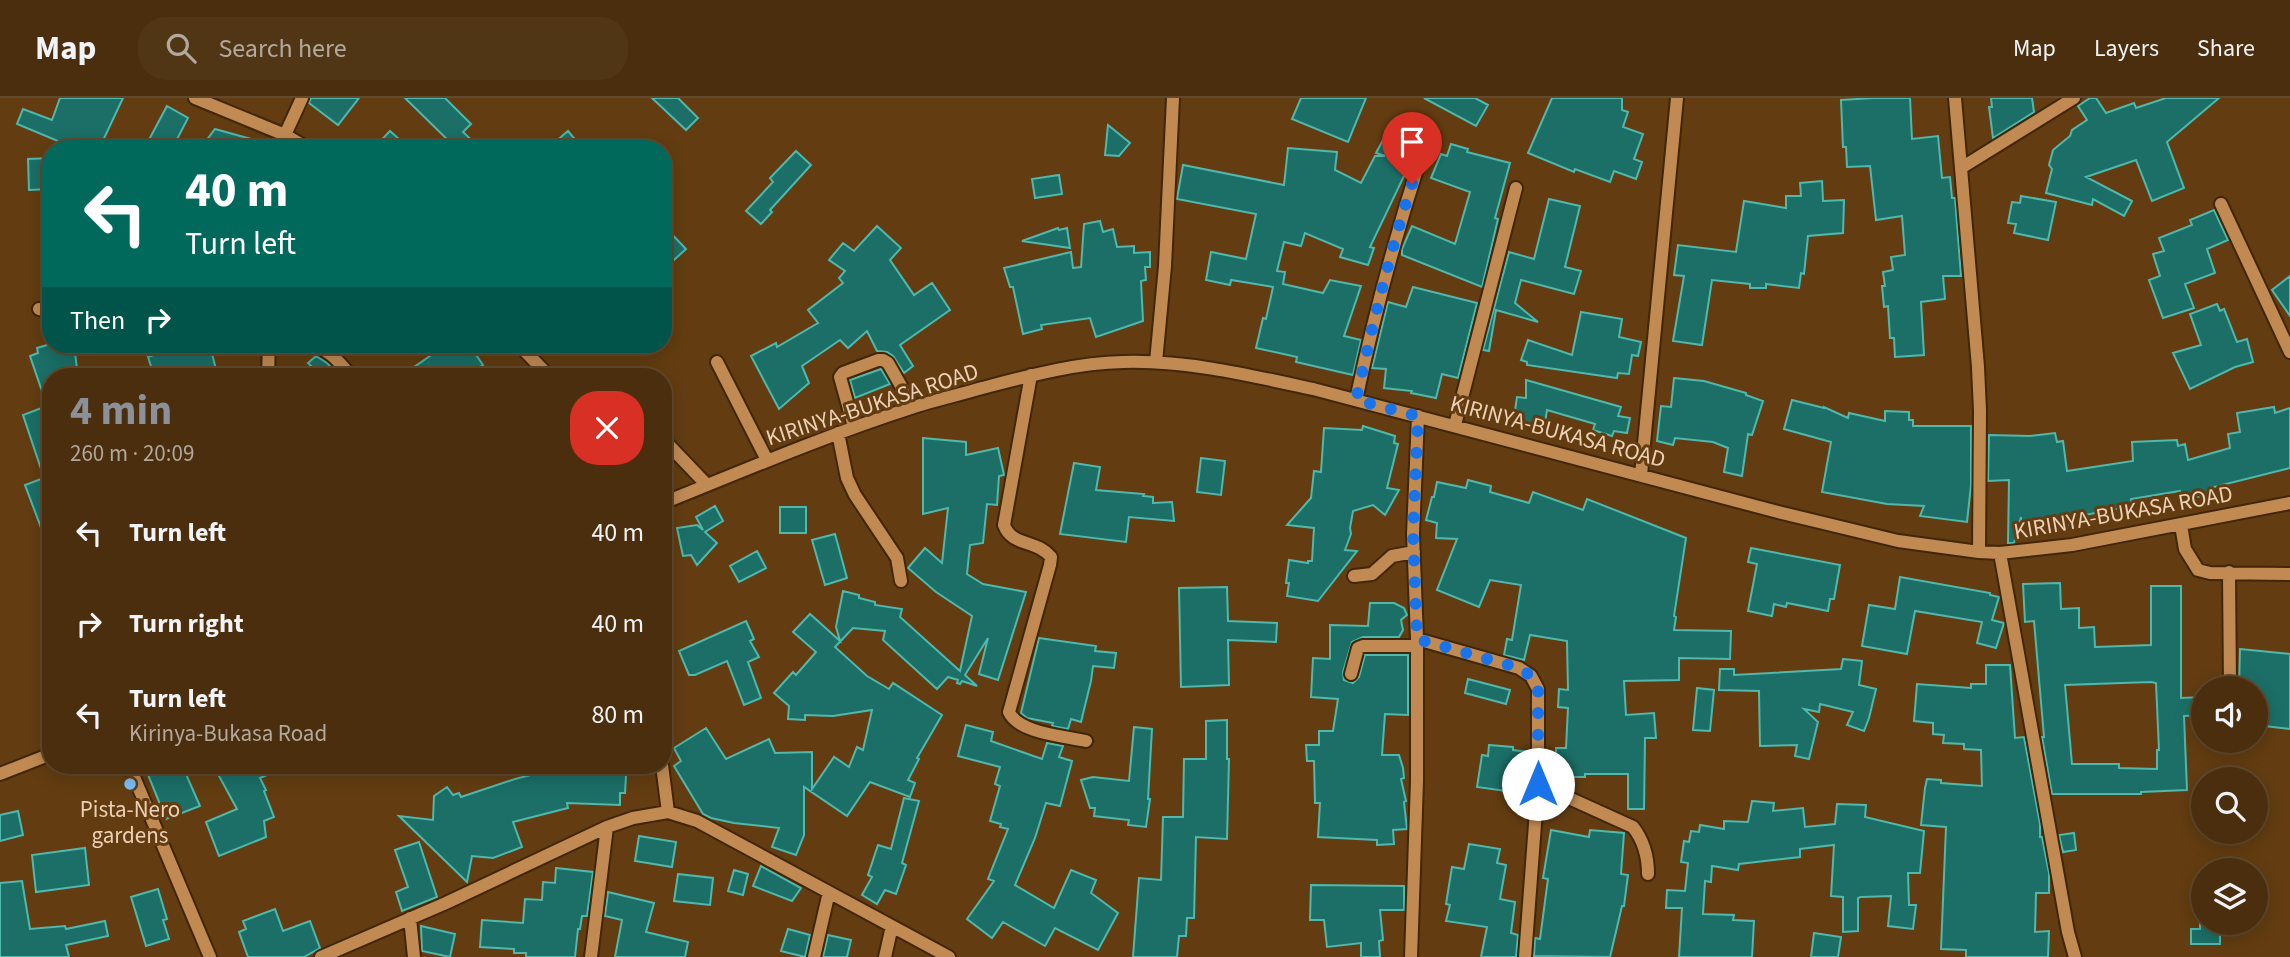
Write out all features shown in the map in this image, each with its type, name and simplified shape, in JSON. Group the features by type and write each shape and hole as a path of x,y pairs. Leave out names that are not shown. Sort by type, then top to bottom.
{"street":[{"path":"195,98 294,140"},
{"path":"285,135 302,98"},
{"path":"1156,362 1165,266 1173,98"},
{"path":"1641,475 1677,98"},
{"path":"1955,98 1980,411 1979,552"},
{"path":"1961,168 2074,98"},
{"path":"1356,400 1392,247 1419,163"},
{"path":"1455,425 1516,188"},
{"path":"2221,204 2290,352"},
{"path":"329,354 343,368"},
{"path":"528,354 541,368"},
{"path":"854,428 840,377 843,373 878,360 888,363 913,407"},
{"path":"717,362 767,460"},
{"name":"KIRINYA-BUKASA ROAD","path":"672,500 767,460 913,407 1031,375 1081,366 1156,362 1258,377 1455,425 1898,541 1979,552 2000,553 2072,545 2290,503"},
{"path":"1031,375 1004,525 1007,534 1014,539 1040,547 1051,557 1009,712 1013,720 1022,727 1086,741"},
{"path":"1411,957 1417,781 1417,642 1413,552 1418,416"},
{"path":"838,433 847,478 866,513 897,558 901,581"},
{"path":"672,448 707,485"},
{"path":"2181,526 2185,549 2198,570 2290,574"},
{"path":"1354,576 1372,575 1392,556 1413,552"},
{"path":"2000,553 2068,932 2075,957"},
{"path":"2229,572 2230,676"},
{"path":"1351,674 1358,648 1417,642 1519,668 1531,676 1538,690 1538,784 1525,957"},
{"path":"0,774 42,758"},
{"path":"134,774 210,957"},
{"path":"663,774 668,812"},
{"path":"1538,784 1633,827 1648,858 1648,874"},
{"path":"321,957 607,827 633,818 668,812 697,821 949,957"},
{"path":"591,957 607,827"},
{"path":"814,957 829,892"},
{"path":"410,918 414,957"},
{"path":"884,957 892,926"}],"building":[{"path":"60,98 123,98 103,140 55,140 17,124 23,109 52,120"},
{"path":"311,98 359,98 338,125 309,103"},
{"path":"405,98 445,98 471,124 463,132 471,140 448,140"},
{"path":"652,98 678,98 698,118 686,130"},
{"path":"1301,98 1366,98 1348,142 1292,119"},
{"path":"1424,98 1475,98 1488,105 1476,126"},
{"path":"1552,98 1622,98 1622,110 1628,112 1623,127 1643,134 1634,159 1642,162 1636,179 1614,171 1610,182 1575,169 1574,172 1528,153"},
{"path":"1910,98 1912,139 1938,136 1942,178 1950,177 1952,198 1955,198 1961,276 1943,276 1945,299 1921,302 1924,355 1895,357 1894,338 1890,338 1888,306 1884,307 1883,272 1893,270 1891,257 1905,255 1902,216 1876,220 1870,166 1847,167 1846,147 1843,147 1841,100"},
{"path":"1991,98 2032,98 2034,112 1993,138 1989,107 1992,107"},
{"path":"2090,98 2096,98 2106,113 2134,103 2136,108 2166,98 2219,98 2167,142 2184,188 2152,201 2136,160 2086,177 2132,201 2124,216 2093,199 2092,205 2046,193 2053,150 2070,136 2072,130 2087,120 2078,106"},
{"path":"167,106 188,118 177,140 149,140"},
{"path":"1108,125 1130,143 1119,156 1105,155"},
{"path":"215,129 255,140 207,140"},
{"path":"390,131 400,140 382,140"},
{"path":"568,131 576,140 558,140"},
{"path":"1384,138 1415,153 1370,247 1374,248 1368,265 1340,257 1343,249 1305,233 1301,246 1284,242 1277,271 1285,272 1283,284 1323,293 1330,280 1361,286 1344,336 1361,340 1353,375 1296,362 1297,357 1256,348 1273,287 1231,280 1230,285 1206,280 1211,252 1246,259 1256,214 1177,199 1183,165 1284,185 1288,148 1337,152 1335,170 1361,183 1375,156 1385,156 1376,153"},
{"path":"1451,144 1468,149 1467,152 1510,163 1495,218 1498,219 1482,287 1402,255 1412,226 1455,244 1470,192 1431,178 1441,154 1447,156"},
{"path":"796,151 811,165 770,210 772,212 761,224 746,211 773,182 770,178"},
{"path":"42,158 42,189 29,190 28,159"},
{"path":"1059,175 1062,194 1035,198 1032,179"},
{"path":"1822,181 1823,201 1844,200 1843,233 1808,236 1804,274 1801,273 1799,288 1766,284 1766,288 1750,288 1750,284 1712,280 1702,345 1673,341 1684,276 1674,275 1678,245 1736,252 1744,201 1786,208 1786,196 1801,196 1800,183"},
{"path":"2021,196 2056,202 2048,240 2014,233 2016,224 2008,223 2012,202 2020,203"},
{"path":"1549,199 1580,206 1565,267 1581,271 1574,294 1521,280 1515,303 1538,322 1496,310 1489,351 1483,350 1509,252 1534,259"},
{"path":"2214,210 2228,240 2207,249 2215,273 2185,284 2194,308 2163,318 2149,280 2160,276 2153,254 2164,251 2159,238 2192,225 2190,220"},
{"path":"1100,221 1103,232 1113,229 1117,247 1134,246 1134,253 1150,252 1150,267 1145,267 1146,280 1141,281 1143,321 1096,337 1090,318 1041,325 1042,329 1023,334 1013,287 1010,287 1004,268 1071,252 1073,268 1081,267 1084,224"},
{"path":"877,226 901,248 890,260 914,295 932,283 950,310 900,345 913,366 904,373 893,356 877,351 867,331 848,348 840,340 802,366 809,383 779,409 751,356 776,343 777,347 818,323 808,310 843,283 839,278 845,271 829,260 843,243 854,251"},
{"path":"1058,228 1067,228 1070,248 1022,241"},
{"path":"672,234 686,249 672,262"},
{"path":"2290,276 2290,316 2272,290"},
{"path":"1413,287 1477,303 1458,378 1442,374 1436,398 1411,393 1412,391 1384,388 1386,369 1372,368 1388,302 1406,307"},
{"path":"2217,304 2220,311 2224,309 2237,342 2247,339 2253,362 2235,367 2190,389 2173,353 2201,345 2190,314"},
{"path":"1581,312 1622,319 1619,337 1641,342 1638,356 1632,355 1629,374 1618,373 1617,378 1527,365 1527,362 1521,360 1528,340 1572,355"},
{"path":"42,346 42,354 75,354 77,368 42,368 42,391 30,356 38,353 37,348"},
{"path":"157,354 212,354 216,368 151,368 148,357"},
{"path":"433,354 475,354 483,365 479,368 413,368"},
{"path":"316,356 332,368 313,368 308,363"},
{"path":"881,369 890,384 855,398 850,380"},
{"path":"1674,378 1704,381 1746,393 1763,401 1752,435 1748,434 1742,476 1724,472 1728,448 1713,442 1675,438 1673,445 1657,441 1661,406 1671,407"},
{"path":"1526,380 1621,407 1618,416 1630,418 1627,433 1614,431 1612,436 1593,430 1595,424 1547,410 1544,429 1513,424 1517,397 1526,398"},
{"path":"1792,400 1824,407 1848,418 1849,413 1885,421 1885,411 1909,412 1909,420 1913,420 1913,426 1971,426 1971,485 1967,522 1920,516 1924,506 1887,504 1822,492 1831,442 1784,429"},
{"path":"2274,407 2275,413 2290,408 2290,468 2210,488 2211,494 2197,497 2182,499 2180,491 2131,499 2132,506 2069,518 2070,525 2048,528 2047,523 2021,523 2021,517 2014,543 2008,543 2009,480 1988,481 1989,435 2030,436 2055,433 2057,442 2063,441 2067,471 2133,461 2132,442 2177,440 2178,446 2185,444 2188,460 2230,448 2228,434 2240,432 2237,413"},
{"path":"42,408 42,472 23,415"},
{"path":"1363,426 1395,436 1394,443 1398,444 1387,488 1399,490 1385,515 1373,505 1353,511 1351,534 1345,550 1357,551 1318,601 1287,596 1289,560 1308,563 1312,561 1314,528 1287,525 1311,498 1314,471 1321,472 1324,428 1362,430"},
{"path":"923,438 966,442 966,455 998,448 1004,475 999,476 997,505 987,504 983,543 970,545 967,574 983,584 1026,592 998,680 979,674 988,638 965,675 977,686 962,681 960,684 957,683 958,680 948,677 937,689 883,640 885,631 853,628 835,647 867,676 889,689 893,683 942,715 917,758 919,759 908,780 915,783 910,797 870,782 847,816 804,787 804,835 796,855 772,847 779,828 734,823 703,814 674,766 681,761 674,748 706,728 726,759 769,739 775,753 812,752 812,789 834,757 849,767 857,747 863,750 872,710 833,716 805,715 805,720 788,719 789,706 774,693 793,672 796,675 816,652 793,632 810,614 840,641 836,627 843,591 875,602 875,605 902,609 900,617 960,671 972,616 936,592 908,568 925,548 942,563 948,508 923,514"},
{"path":"1201,458 1225,461 1221,495 1197,492"},
{"path":"1074,463 1100,467 1096,490 1144,494 1143,496 1153,497 1153,503 1172,502 1174,521 1129,517 1126,542 1060,534"},
{"path":"42,479 42,530 25,485"},
{"path":"1468,480 1491,486 1490,492 1529,503 1533,492 1583,510 1587,499 1686,538 1674,630 1731,631 1730,659 1679,658 1679,680 1624,681 1626,715 1654,713 1656,738 1645,738 1644,809 1628,809 1628,774 1547,777 1547,755 1556,756 1556,748 1566,748 1568,708 1558,707 1559,689 1568,690 1567,641 1530,635 1524,660 1504,655 1507,639 1512,640 1521,585 1490,580 1479,607 1437,590 1457,539 1436,538 1437,523 1426,520 1432,497 1437,482 1466,488"},
{"path":"715,506 723,521 705,532 717,543 697,565 691,555 683,556 677,528 697,525 703,530 696,517"},
{"path":"780,507 806,507 806,533 780,533"},
{"path":"835,534 847,578 825,585 812,540"},
{"path":"1751,548 1840,565 1834,599 1830,599 1828,611 1787,603 1786,607 1774,604 1772,616 1748,611 1757,564 1748,562"},
{"path":"757,551 766,568 739,582 730,566"},
{"path":"1900,577 1990,593 1999,597 1992,620 2004,623 1996,648 1977,643 1982,622 1915,611 1907,654 1862,646 1869,605 1895,609"},
{"path":"2060,583 2061,609 2079,608 2079,628 2094,627 2095,647 2151,645 2151,586 2181,586 2181,698 2191,698 2191,716 2184,716 2187,790 2141,794 2052,794 2042,737 2034,621 2025,622 2023,584","holes":["2156,683 2159,750 2157,769 2119,768 2119,764 2072,764 2065,685"]},
{"path":"1227,587 1228,621 1277,623 1276,642 1228,640 1229,685 1181,687 1179,588"},
{"path":"1370,603 1394,603 1404,608 1407,615 1401,620 1403,630 1399,637 1363,637 1352,642 1343,672 1344,680 1353,683 1359,677 1365,655 1408,655 1408,715 1385,714 1382,755 1399,755 1406,801 1407,829 1393,830 1394,844 1377,845 1377,840 1318,837 1320,803 1315,803 1314,761 1307,761 1306,745 1319,745 1319,731 1333,731 1338,699 1311,697 1313,658 1330,659 1330,625 1368,626"},
{"path":"746,621 754,639 750,641 759,657 748,662 761,698 744,705 727,661 689,675 679,651"},
{"path":"1039,638 1096,646 1095,651 1116,653 1114,668 1093,666 1081,722 1071,719 1068,729 1027,718 1021,713"},
{"path":"2240,649 2290,654 2290,729 2268,726 2268,676 2239,676"},
{"path":"1843,659 1862,661 1859,685 1876,689 1869,718 1864,731 1847,725 1853,712 1820,704 1819,712 1804,709 1818,722 1809,759 1795,756 1797,745 1760,746 1759,691 1719,690 1720,669 1734,669 1734,675 1841,669"},
{"path":"1986,665 2010,665 2015,738 2024,737 2040,837 2049,873 2049,893 2036,893 2035,932 2049,931 2048,957 1966,957 1966,950 1941,949 1946,827 1921,825 1925,788 1927,779 1941,780 1941,783 1982,786 1981,750 1964,749 1964,744 1943,743 1944,735 1933,734 1933,723 1914,721 1917,684 1971,688 1971,684 1986,684"},
{"path":"1468,679 1510,690 1506,704 1465,693"},
{"path":"1697,688 1714,690 1710,731 1693,730"},
{"path":"1227,720 1227,839 1196,837 1194,918 1187,918 1186,936 1179,936 1177,957 1133,957 1139,878 1161,880 1163,817 1183,817 1184,759 1206,759 1206,721"},
{"path":"966,725 993,732 991,741 1042,759 1047,743 1063,746 1059,757 1072,761 1060,806 1046,803 1015,885 1054,908 1071,870 1096,880 1091,893 1118,913 1098,950 1055,928 1045,946 1003,922 992,938 967,919 994,881 988,879 1008,829 990,821 1000,786 995,784 1000,767 958,756"},
{"path":"1134,727 1152,729 1150,799 1146,827 1128,825 1129,820 1094,816 1095,808 1090,808 1081,780 1093,777 1129,781"},
{"path":"1489,745 1513,747 1513,750 1529,752 1527,794 1477,787 1482,755 1488,756"},
{"path":"148,774 186,774 200,806 166,819"},
{"path":"218,774 269,774 260,778 274,817 264,821 266,837 219,856 206,822 237,809"},
{"path":"535,774 626,775 625,793 620,793 620,805 567,803 568,808 513,822 522,847 493,858 472,856 467,882 399,816 433,820 434,796 447,787 453,795 459,793 461,797"},
{"path":"904,798 919,801 902,863 906,865 896,894 885,890 877,904 862,895 872,877 868,875 878,845 891,849"},
{"path":"1752,801 1774,803 1773,811 1803,808 1805,827 1835,824 1837,804 1866,805 1865,817 1924,831 1920,873 1908,873 1909,905 1916,905 1913,929 1888,926 1891,896 1861,897 1858,898 1858,931 1843,932 1843,897 1831,896 1834,845 1800,849 1800,857 1739,864 1738,870 1712,866 1711,882 1705,881 1703,914 1734,915 1733,920 1754,921 1752,957 1679,957 1682,908 1666,908 1667,890 1685,891 1688,863 1681,862 1684,841 1689,842 1691,831 1699,832 1700,825 1724,829 1724,821 1748,822"},
{"path":"18,811 23,835 0,841 0,815"},
{"path":"1551,830 1589,837 1590,830 1624,833 1621,874 1628,875 1624,906 1610,957 1534,956 1535,938 1540,939 1548,879 1543,878"},
{"path":"2074,833 2076,850 2063,852 2059,835"},
{"path":"639,836 676,842 672,867 635,861"},
{"path":"419,842 437,897 402,911 396,892 408,887 395,850"},
{"path":"1469,844 1500,849 1497,863 1506,865 1500,899 1515,902 1511,933 1518,935 1516,957 1481,957 1487,927 1446,921 1450,905 1446,904 1452,867 1464,869"},
{"path":"85,848 89,885 36,892 32,855"},
{"path":"761,866 801,888 792,901 753,886"},
{"path":"556,868 593,872 587,916 582,916 578,929 575,957 526,957 526,953 514,953 514,949 480,947 482,920 523,923 525,899 542,900 543,882 555,883"},
{"path":"734,870 748,874 743,895 728,891"},
{"path":"678,874 713,878 710,905 674,901"},
{"path":"22,881 30,929 65,926 66,929 105,921 108,936 66,945 69,957 0,957 0,883"},
{"path":"1311,885 1404,886 1404,910 1380,910 1383,940 1379,941 1380,957 1361,957 1361,943 1327,947 1324,920 1310,920"},
{"path":"158,889 167,919 163,920 169,939 146,946 131,897"},
{"path":"608,892 654,903 646,932 688,942 685,957 615,957 622,920 605,916"},
{"path":"275,909 283,931 310,921 320,948 304,957 248,957 239,932 246,929 243,921"},
{"path":"421,926 455,934 450,957 422,951"},
{"path":"788,929 810,935 805,957 781,951"},
{"path":"1814,933 1841,937 1838,957 1811,957"},
{"path":"828,935 851,940 847,957 823,957"},
{"path":"2191,935 2220,935 2220,944 2191,944"}],"place":[{"name":"Pista-Nero gardens","path":"130,784"}],"route":[{"path":"1412,184 1392,247 1356,400 1418,416 1413,534 1417,639 1519,668 1531,676 1538,690 1538,784"}]}
